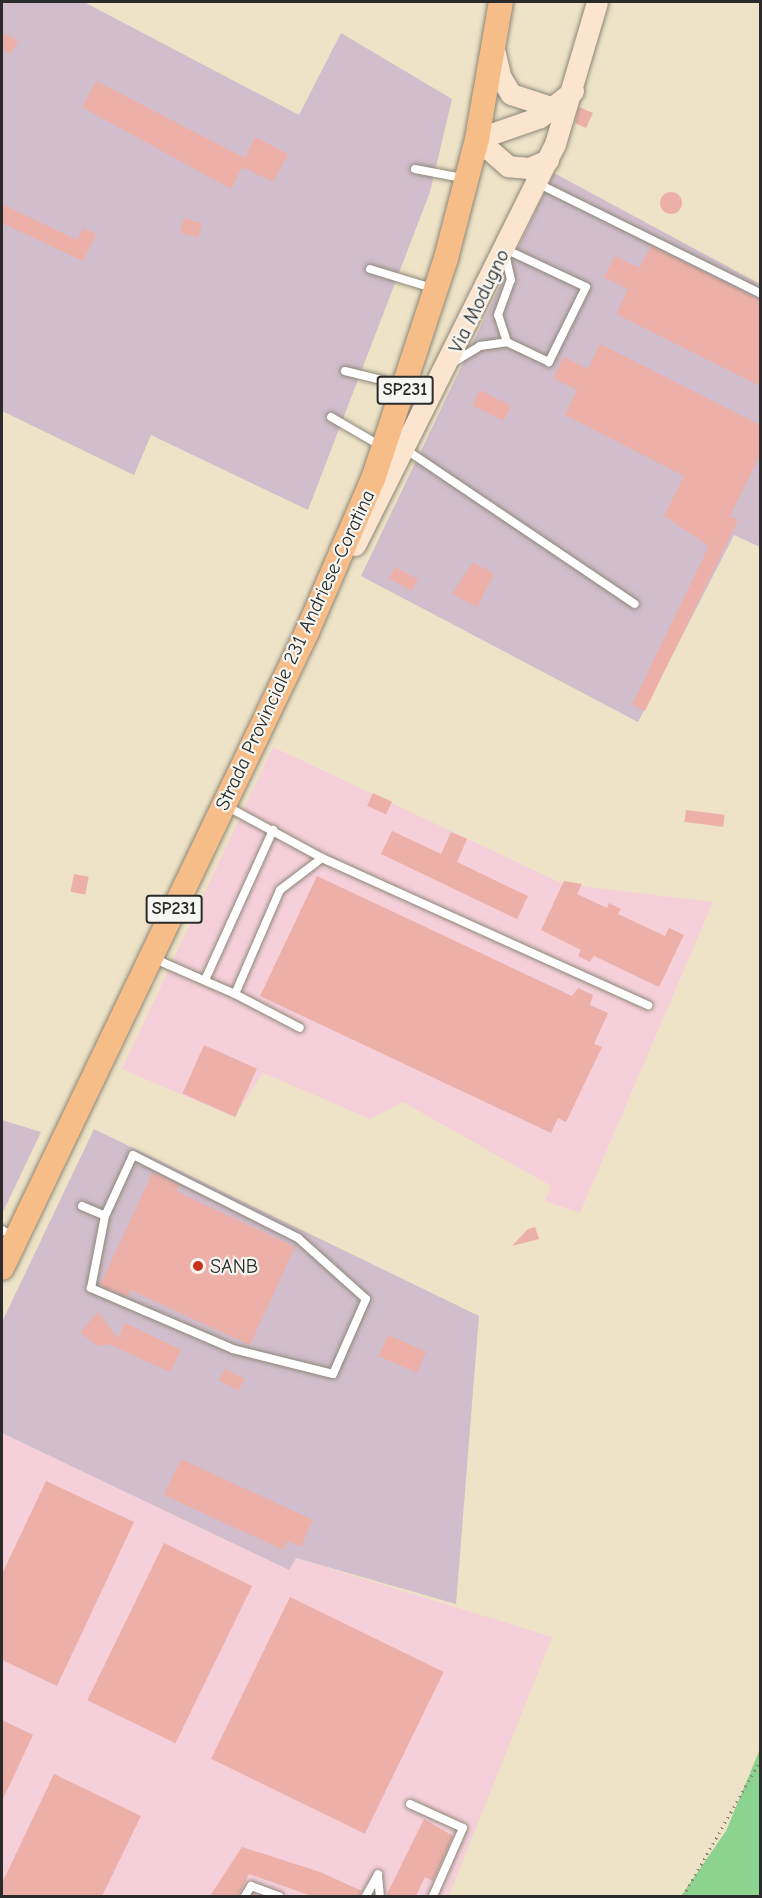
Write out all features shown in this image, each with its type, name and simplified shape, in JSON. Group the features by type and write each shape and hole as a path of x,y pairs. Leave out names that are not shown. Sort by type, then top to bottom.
{"main road":[{"name":"Strada Provinciale 231 Andriese-Coratina","path":"2,1268 9,1234 151,957 395,448 407,386 437,290 477,139 501,2"}],"street":[{"name":"Via Modugno","path":"395,448 446,367 548,160 573,90 597,2"},
{"path":"494,44 498,71 511,94 554,108"},
{"path":"548,160 529,168 508,166 477,139 554,108 573,90"}],"lane":[{"path":"415,169 467,179"},
{"path":"537,183 760,293"},
{"path":"505,249 511,280 498,315 507,342"},
{"path":"446,367 480,346 507,342 549,362 586,287 505,249"},
{"path":"370,269 437,290"},
{"path":"345,371 407,386"},
{"path":"331,417 395,448 635,604"},
{"path":"224,805 322,858 648,1005"},
{"path":"205,980 273,830"},
{"path":"235,994 280,890 322,858"},
{"path":"151,957 235,994 300,1028"},
{"path":"133,1155 298,1238 366,1299 333,1374 233,1349 91,1288 105,1216 133,1155"},
{"path":"82,1206 105,1216"},
{"path":"410,1804 463,1828 433,1896"},
{"path":"366,1896 378,1874 380,1896"},
{"path":"245,1896 251,1886 279,1896"}],"path":[{"path":"683,1896 760,1761"}],"shaded area":[{"path":"2,2 84,2 299,115 341,33 452,99 430,192 308,510 151,435 134,475 2,411"},
{"path":"554,173 760,284 760,547 734,535 638,722 361,576"},
{"path":"273,747 563,884 713,902 580,1213 545,1201 551,1186 403,1102 370,1119 263,1073 234,1117 122,1069"},
{"path":"2,1120 41,1132 2,1214"},
{"path":"94,1129 479,1316 456,1604 296,1558 289,1570 2,1433 2,1322"},
{"path":"2,1433 289,1570 296,1558 552,1637 449,1896 2,1896"}],"green space":[{"path":"760,1749 760,1896 681,1896 726,1831"}],"building":[{"path":"2,32 18,41 11,54 2,49"},
{"path":"96,81 245,158 255,137 288,154 273,182 242,167 231,189 82,107"},
{"path":"579,107 593,113 586,128 575,123"},
{"path":"671,192 679,195 682,203 679,211 671,214 663,211 660,203 663,195"},
{"path":"2,204 77,240 83,228 96,234 83,261 2,223"},
{"path":"184,218 202,223 198,238 180,232"},
{"path":"651,246 760,300 760,386 616,314 628,289 604,277 615,256 639,268"},
{"path":"600,344 760,425 760,455 730,516 738,520 645,711 632,705 709,546 664,516 684,476 565,415 577,390 553,378 564,357 588,369"},
{"path":"480,390 511,406 503,421 472,405"},
{"path":"473,562 494,574 477,607 452,594"},
{"path":"395,567 418,579 412,591 389,578"},
{"path":"373,793 392,802 386,815 367,806"},
{"path":"686,810 725,815 723,827 685,822"},
{"path":"392,831 441,854 451,832 467,839 457,862 528,896 517,919 381,854"},
{"path":"74,874 89,877 85,895 71,892"},
{"path":"317,876 572,996 578,988 593,995 590,1005 608,1013 594,1044 602,1047 566,1122 558,1118 551,1133 260,996"},
{"path":"564,881 582,884 577,894 607,908 609,903 621,909 618,914 665,936 669,928 684,935 659,987 594,956 590,962 578,956 581,950 541,930"},
{"path":"204,1045 257,1069 235,1117 182,1093"},
{"name":"SANB","path":"153,1172 179,1185 176,1191 295,1247 250,1345 130,1290 127,1297 100,1285"},
{"path":"535,1227 539,1239 512,1246 528,1229"},
{"path":"98,1312 118,1339 125,1323 181,1350 170,1372 108,1344 98,1346 80,1333"},
{"path":"388,1335 426,1352 417,1373 379,1356"},
{"path":"225,1369 245,1379 239,1391 219,1381"},
{"path":"181,1459 313,1520 301,1547 287,1541 283,1550 164,1495"},
{"path":"46,1481 134,1522 57,1686 2,1660 2,1574"},
{"path":"164,1543 252,1586 175,1743 87,1700"},
{"path":"290,1597 444,1672 365,1834 211,1759"},
{"path":"2,1720 33,1735 2,1801"},
{"path":"54,1774 141,1816 102,1896 2,1896 2,1883"},
{"path":"424,1819 453,1836 433,1881 425,1877 416,1896 386,1896"},
{"path":"242,1847 320,1872 362,1891 360,1896 312,1896 249,1874 238,1896 210,1896"}],"place":[{"name":"SANB","path":"198,1266"}]}
